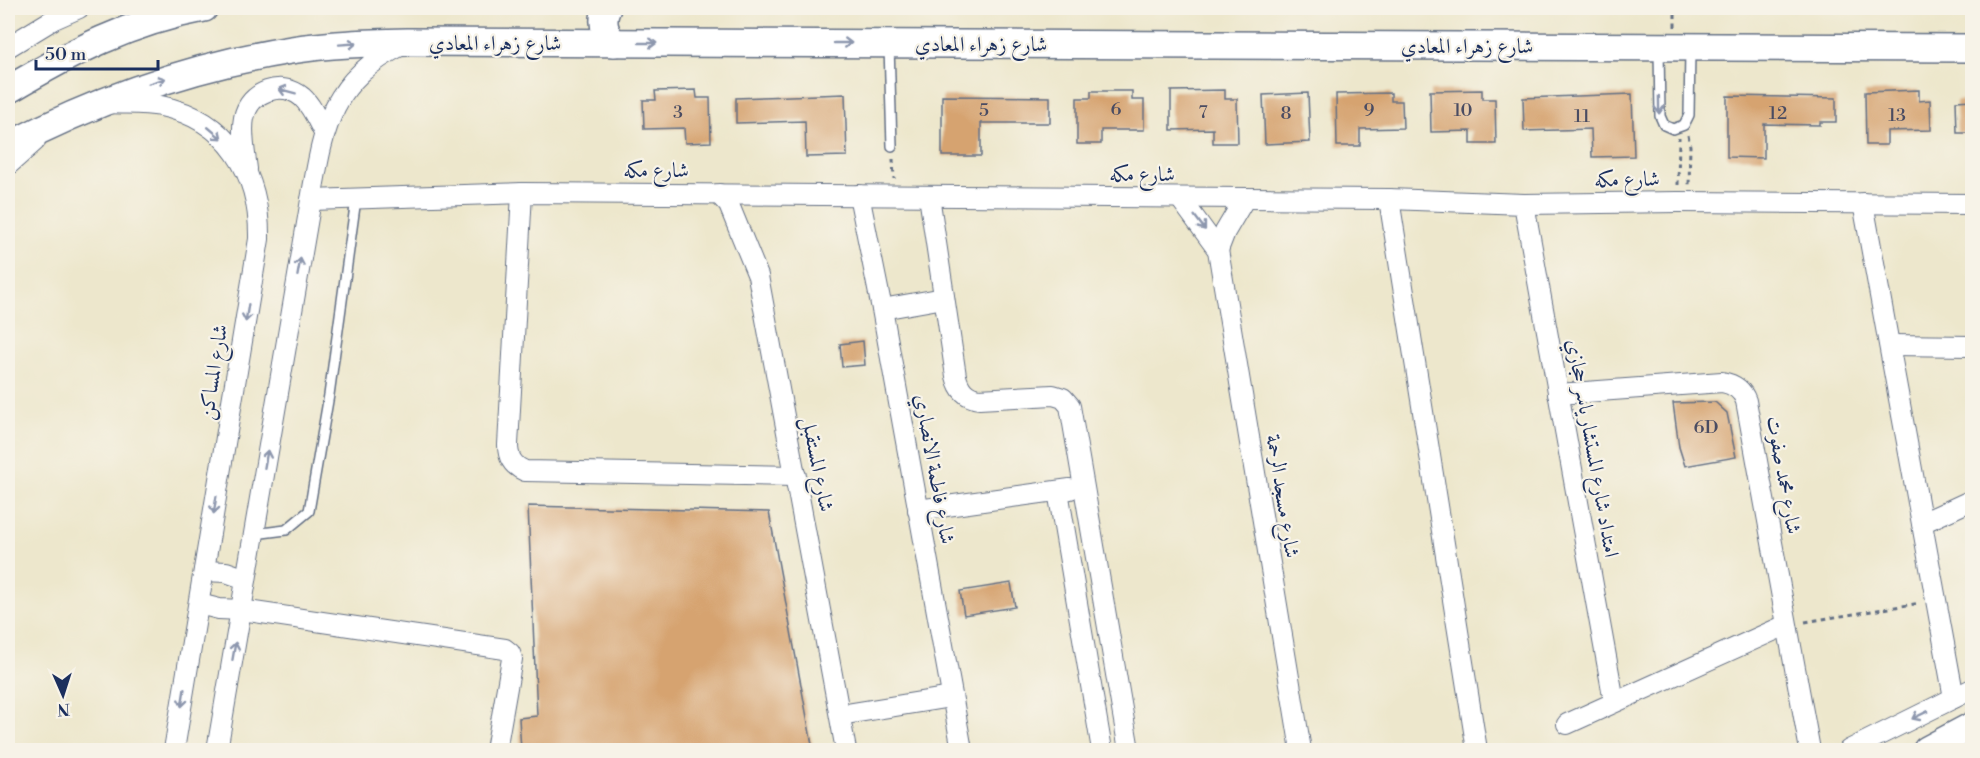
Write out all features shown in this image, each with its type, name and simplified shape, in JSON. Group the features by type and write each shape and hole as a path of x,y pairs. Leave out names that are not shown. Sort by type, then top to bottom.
{"main road":[{"path":"8,90 83,47 129,28 177,13 204,8"},
{"path":"607,8 603,22 605,30 614,43"},
{"name":"شارع زهراء المعادي","path":"8,146 56,121 146,85 235,60 292,50 350,44 408,42 1972,48"},
{"path":"1927,750 1972,726"}],"street":[{"path":"8,47 52,13 79,8"},
{"path":"217,750 324,133 331,114 352,82 381,56 408,42"},
{"path":"247,172 244,117 254,99 262,93 272,89 282,89 301,96 324,133"},
{"name":"شارع المساكن","path":"101,102 159,106 181,112 201,122 220,136 236,153 247,172 258,204 259,238 174,750"},
{"path":"8,165 56,121"},
{"path":"522,193 508,445 510,459 517,468 525,471 796,477"},
{"name":"شارع مكه","path":"311,200 522,193 1389,199 1524,204 1972,204"},
{"name":"شارع المستقبل","path":"719,194 729,205 758,276 846,750"},
{"name":"شارع فاطمة الانصاري","path":"859,195 882,309 962,750"},
{"path":"929,196 956,376 962,390 979,399 1053,395 1063,398 1072,411 1129,750"},
{"name":"شارع مسجد الرحمة","path":"1180,198 1218,250 1301,750"},
{"path":"1218,250 1225,232 1245,198"},
{"path":"1389,199 1477,750"},
{"path":"1863,203 1954,698"},
{"name":"امتداد شارع المستشار ياسر حجازي","path":"1524,204 1614,701"},
{"path":"882,309 944,298"},
{"path":"1890,345 1972,346"},
{"name":"شارع محمد صفوت","path":"1558,394 1722,382 1736,387 1746,401 1810,750"},
{"path":"918,510 1085,487"},
{"path":"1058,491 1102,750"},
{"path":"1922,523 1972,500"},
{"path":"204,571 226,573 246,579"},
{"path":"199,604 219,609 241,610 505,649 512,658 496,750"},
{"path":"1567,724 1786,625"},
{"path":"1849,750 1972,689"},
{"path":"840,715 951,697"}],"lane":[{"path":"889,44 892,146"},
{"path":"1659,47 1659,116 1664,125 1673,129 1684,125 1689,115 1690,47"},
{"path":"254,534 286,530 309,511 329,395 356,198"}],"path":[{"path":"1684,125 1689,140 1690,178"},
{"path":"892,146 895,196"},
{"path":"1678,155 1678,178"},
{"path":"1786,625 1936,600"}],"building":[{"path":"696,90 697,98 710,98 711,142 685,143 684,128 644,129 643,100 656,100 655,91"},
{"path":"1225,90 1225,99 1237,99 1238,143 1213,143 1213,129 1171,130 1171,91"},
{"path":"1482,90 1482,99 1495,99 1496,144 1471,144 1471,131 1431,132 1430,91"},
{"path":"1919,90 1919,101 1930,100 1931,130 1887,131 1887,145 1866,145 1865,92"},
{"path":"1091,91 1132,91 1132,100 1144,100 1144,130 1101,130 1101,144 1077,144 1077,98 1091,98"},
{"path":"1308,93 1310,142 1265,144 1263,95"},
{"path":"1391,93 1391,101 1402,101 1403,128 1360,129 1360,146 1337,146 1336,94"},
{"path":"845,94 847,156 806,157 805,121 736,123 736,98"},
{"path":"1632,94 1634,156 1592,157 1591,129 1524,131 1523,98"},
{"path":"942,96 1050,97 1050,123 981,123 981,156 942,156"},
{"path":"1727,96 1836,98 1836,122 1820,122 1820,125 1764,124 1764,158 1727,157"},
{"path":"1972,100 1972,133 1957,133 1956,101"},
{"path":"863,341 865,365 842,367 840,344"},
{"path":"1715,402 1727,413 1736,457 1685,466 1679,447 1673,403"},
{"path":"528,506 769,512 813,750 521,750 519,718 537,716"},
{"path":"1011,583 1015,607 964,615 960,591"}]}
